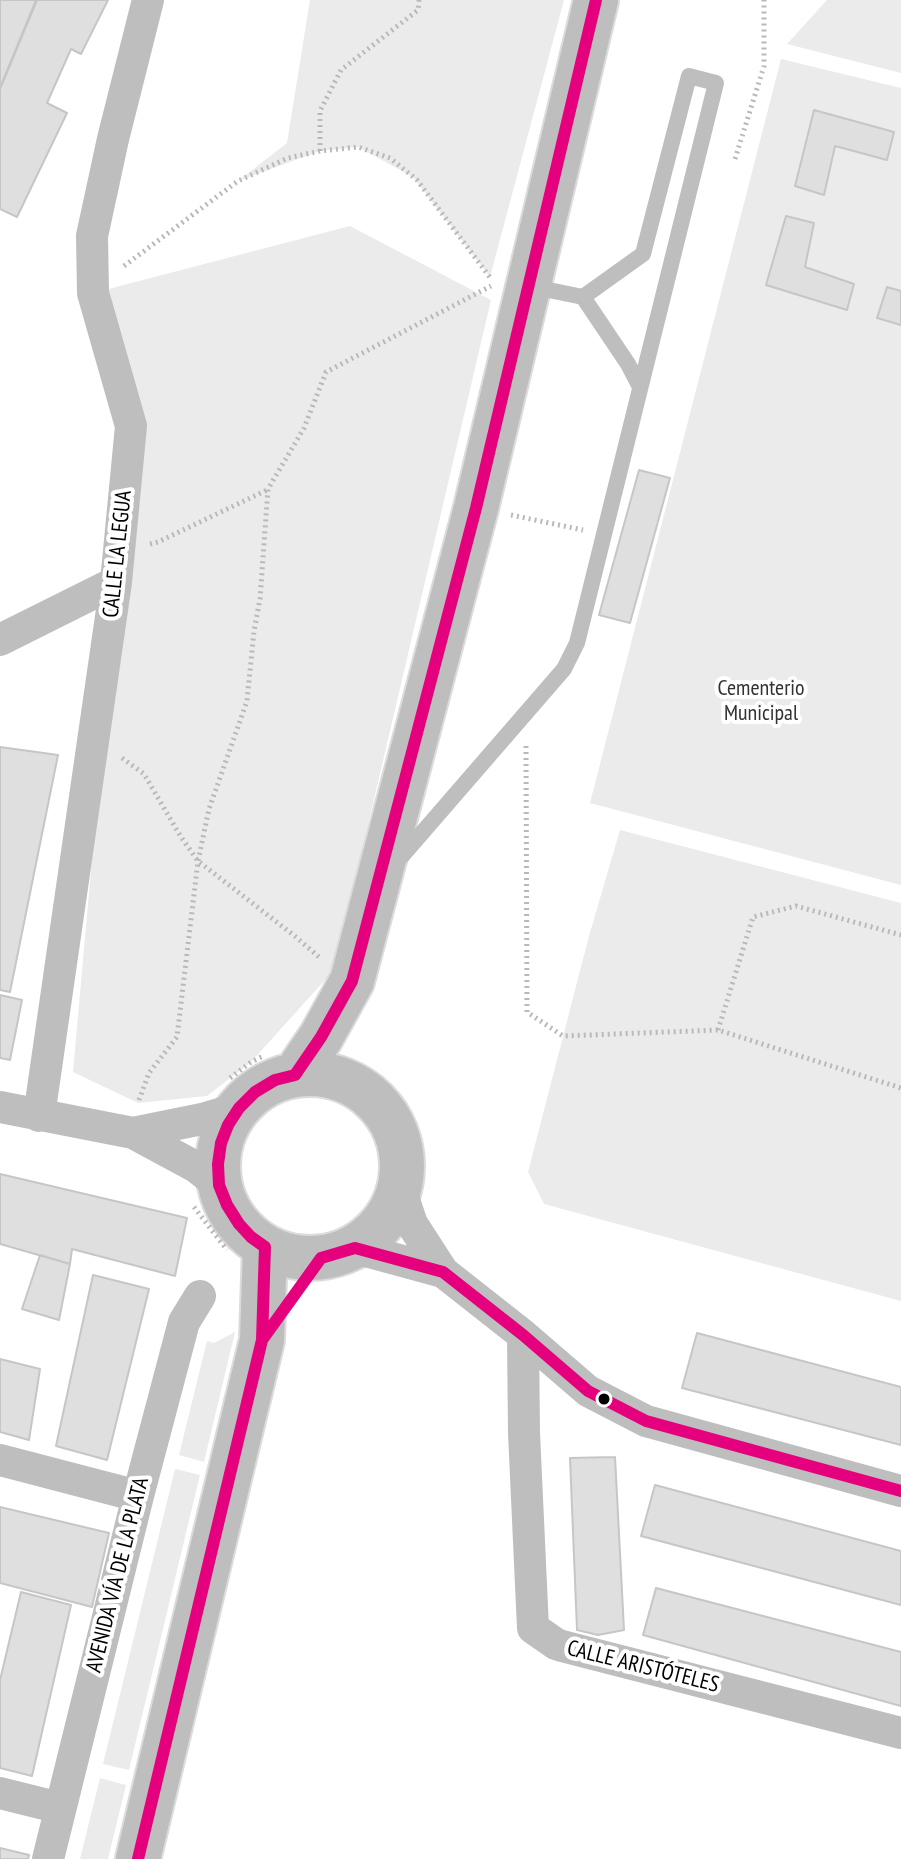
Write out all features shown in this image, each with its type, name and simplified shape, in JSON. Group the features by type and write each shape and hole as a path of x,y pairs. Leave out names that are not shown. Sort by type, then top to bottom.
{"main road":[{"path":"138,1859 262,1340 249,1252 251,1237 227,1205 205,1193 218,1164 234,1094 255,1092 275,1080 286,1062 321,1037 352,981 476,508 504,282 596,0"},
{"path":"352,981 354,1049 372,1097"},
{"path":"249,1252 303,1258 338,1253 373,1235 387,1218 400,1188 403,1158 400,1140 384,1109 372,1097 344,1080 286,1062"},
{"path":"262,1340 338,1253"}],"street":[{"name":"CALLE LA LEGUA","path":"39,1116 116,582 131,426 93,293 92,236 148,0"},
{"path":"0,640 116,582"},
{"path":"133,1133 202,1119 234,1094"},
{"path":"0,1107 133,1133 196,1167 205,1193"},
{"path":"400,1188 412,1224 443,1272 588,1391 646,1421 901,1491"},
{"path":"338,1253 443,1272"},
{"name":"AVENIDA VÍA DE LA PLATA","path":"48,1859 184,1322 200,1296"},
{"name":"CALLE ARISTÓTELES","path":"523,1335 533,1628 562,1646 901,1733"},
{"path":"0,1460 138,1496"},
{"path":"0,1793 60,1808"}],"lane":[{"path":"386,854 402,856 564,669 577,643 716,83 689,76 643,254 583,297"},
{"path":"504,282 583,297 640,387"}],"path":[{"path":"320,151 320,111 341,70 418,10 419,0"},
{"path":"735,159 764,66 764,0"},
{"path":"93,293 130,260 238,181 288,158 358,147 390,158 417,180 504,282 326,372 304,428 268,489 260,599 247,701 209,809 198,861 177,1037 149,1073 138,1103 152,1102"},
{"path":"120,547 158,542 268,489"},
{"path":"476,508 604,534"},
{"path":"526,713 527,1012 563,1036 718,1030 901,1088"},
{"path":"91,752 112,751 144,774 198,861 352,981"},
{"path":"718,1030 753,917 796,906 901,935"},
{"path":"234,1094 251,1062 286,1062"},
{"path":"205,1193 249,1252"}],"green space":[{"path":"310,0 564,0 490,277 413,177 358,147 320,151 238,181 287,143"},
{"path":"827,0 901,0 901,73 787,44"},
{"name":"Cementerio Municipal","path":"781,59 901,88 901,885 590,803"},
{"path":"350,226 491,300 334,970 251,1062 207,1096 138,1103 73,1072 126,477 93,293"},
{"path":"620,830 901,903 901,1301 544,1204 528,1172 589,936"},
{"path":"235,1332 204,1462 179,1455 207,1341 214,1343"},
{"path":"175,1469 200,1475 129,1770 103,1764"},
{"path":"100,1778 126,1785 108,1859 80,1859"}],"building":[{"path":"0,0 37,0 0,89"},
{"path":"36,0 108,0 81,54 71,49 47,103 67,113 17,217 0,209 0,88"},
{"path":"814,110 894,132 887,160 835,146 824,195 795,186"},
{"path":"786,216 814,223 805,267 854,284 847,310 766,285"},
{"path":"887,287 901,291 901,325 877,318"},
{"path":"639,470 670,478 630,623 599,615"},
{"path":"0,747 58,755 10,992 0,990"},
{"path":"0,995 22,1000 10,1060 0,1058"},
{"path":"0,1174 187,1218 175,1276 72,1249 70,1264 0,1244"},
{"path":"40,1255 70,1264 59,1320 22,1309"},
{"path":"93,1275 149,1289 107,1460 56,1446"},
{"path":"697,1333 901,1387 901,1445 682,1388"},
{"path":"0,1359 40,1369 29,1440 0,1432"},
{"path":"615,1457 624,1630 598,1635 577,1630 570,1458"},
{"path":"655,1485 901,1551 901,1605 641,1536"},
{"path":"0,1507 109,1533 92,1607 0,1583"},
{"path":"656,1588 901,1652 901,1706 643,1635"},
{"path":"21,1592 71,1605 32,1776 0,1768 0,1680"},
{"path":"0,1848 29,1855 28,1859 0,1859"}],"transit line":[{"path":"138,1859 262,1340 265,1247 239,1224 227,1205 219,1185 221,1143 239,1108 255,1092 275,1080 295,1075 321,1037 352,981 476,508 596,0"},
{"path":"262,1340 321,1258 355,1248 443,1272 588,1391 646,1421 901,1491"}]}
